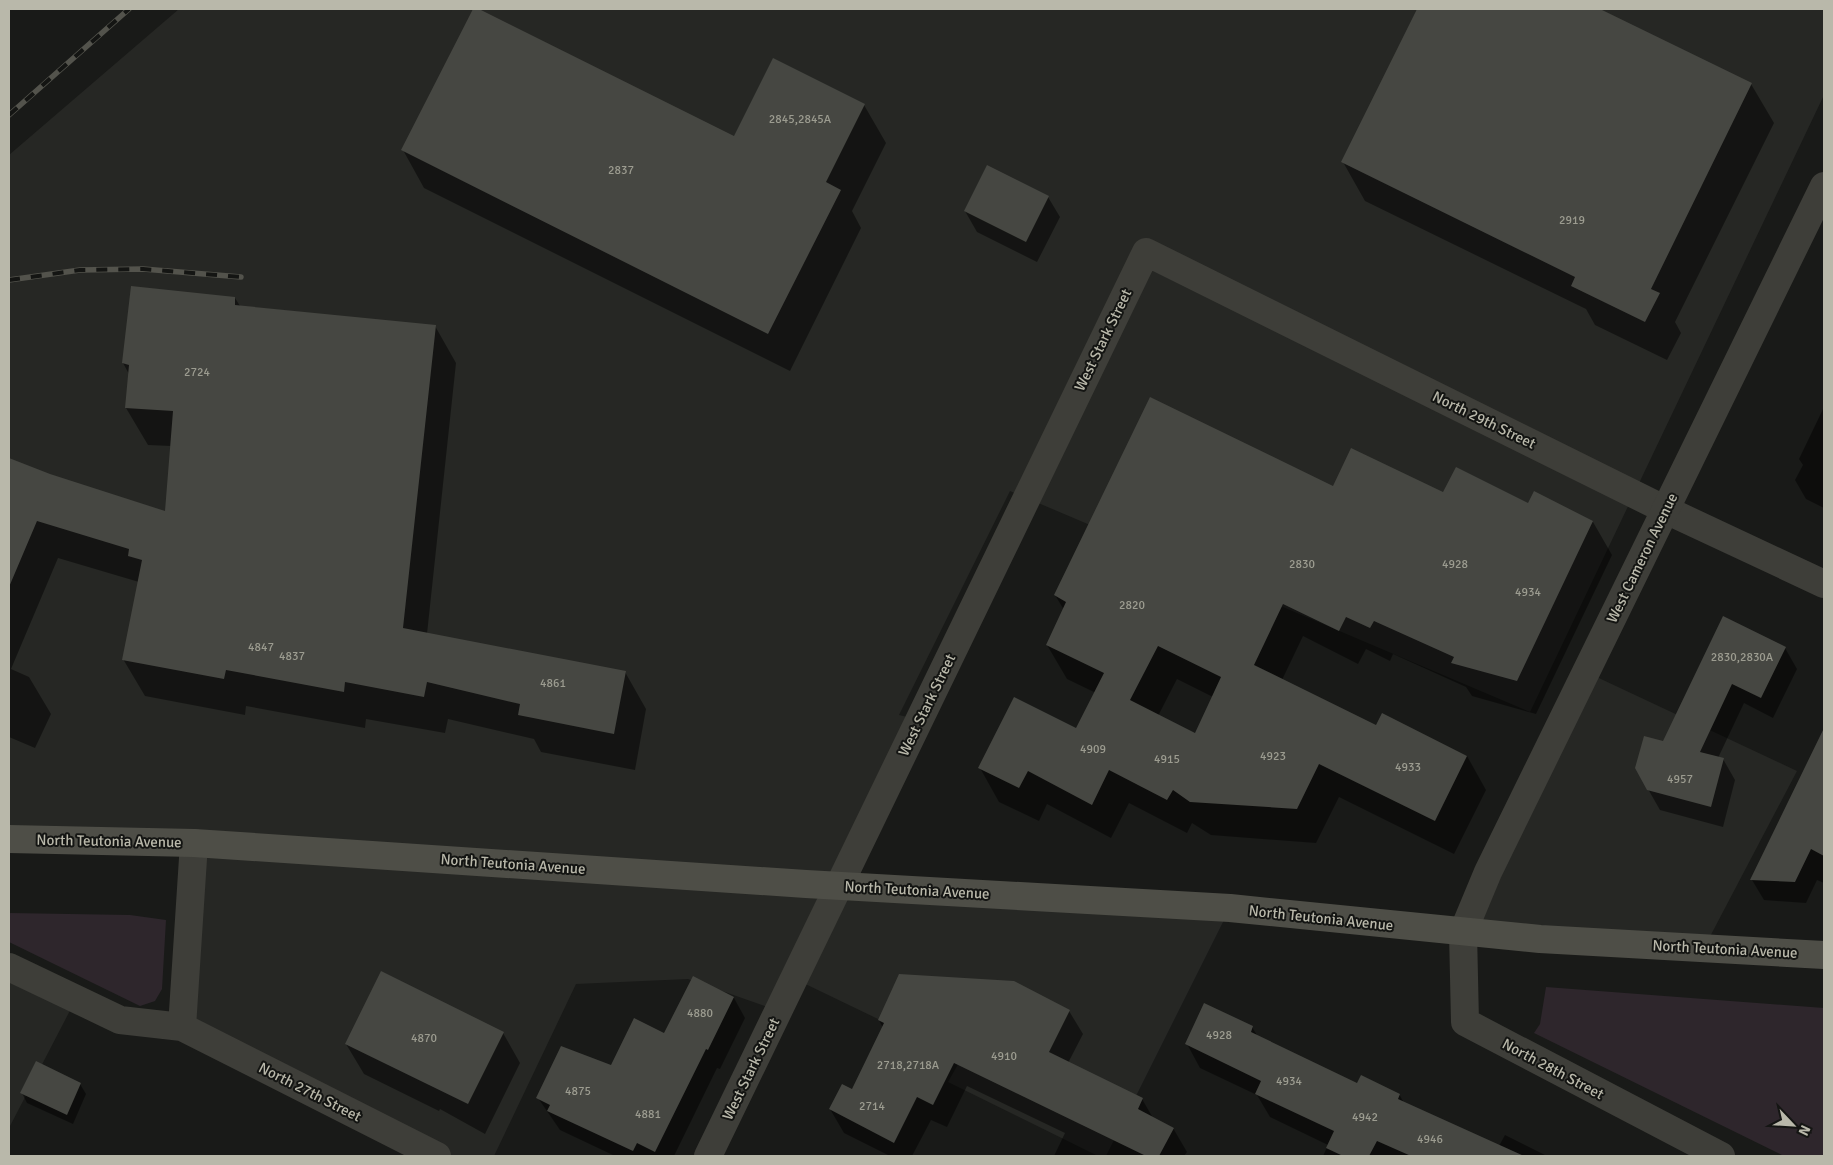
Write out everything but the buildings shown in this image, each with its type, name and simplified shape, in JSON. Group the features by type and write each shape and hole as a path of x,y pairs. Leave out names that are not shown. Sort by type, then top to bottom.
{"main road":[{"name":"North Teutonia Avenue","path":"9,839 194,843 839,886 1230,908 1550,940 1824,955"}],"street":[{"name":"West Cameron Avenue","path":"1463,932 1492,863 1824,186"},
{"name":"North 29th Street","path":"1146,252 1666,510 1824,584"},
{"name":"West Stark Street","path":"708,1156 1146,252"},
{"path":"182,1027 194,843"},
{"name":"North 28th Street","path":"1463,932 1465,1022 1721,1156"},
{"name":"North 27th Street","path":"9,967 120,1020 182,1027 437,1156"}],"shaded area":[{"path":"179,9 1824,9 1824,95 1530,712 1010,491 899,715 920,720 839,886 1230,908 1106,1156 1098,1156 948,1082 961,1059 795,979 779,1011 688,979 576,984 494,1156 437,1156 182,1027 193,843 9,840 9,155"},
{"path":"1586,672 1797,771 1704,948 1463,932"},
{"path":"9,913 130,915 166,920 162,989 155,1001 140,1006 9,942"},
{"path":"9,967 76,999 9,1128"},
{"path":"1546,987 1824,1008 1824,1156 1784,1156 1534,1033 1540,1024"}],"railway":[{"path":"9,115 129,9"},
{"path":"9,280 80,270 143,269 241,277"}]}
